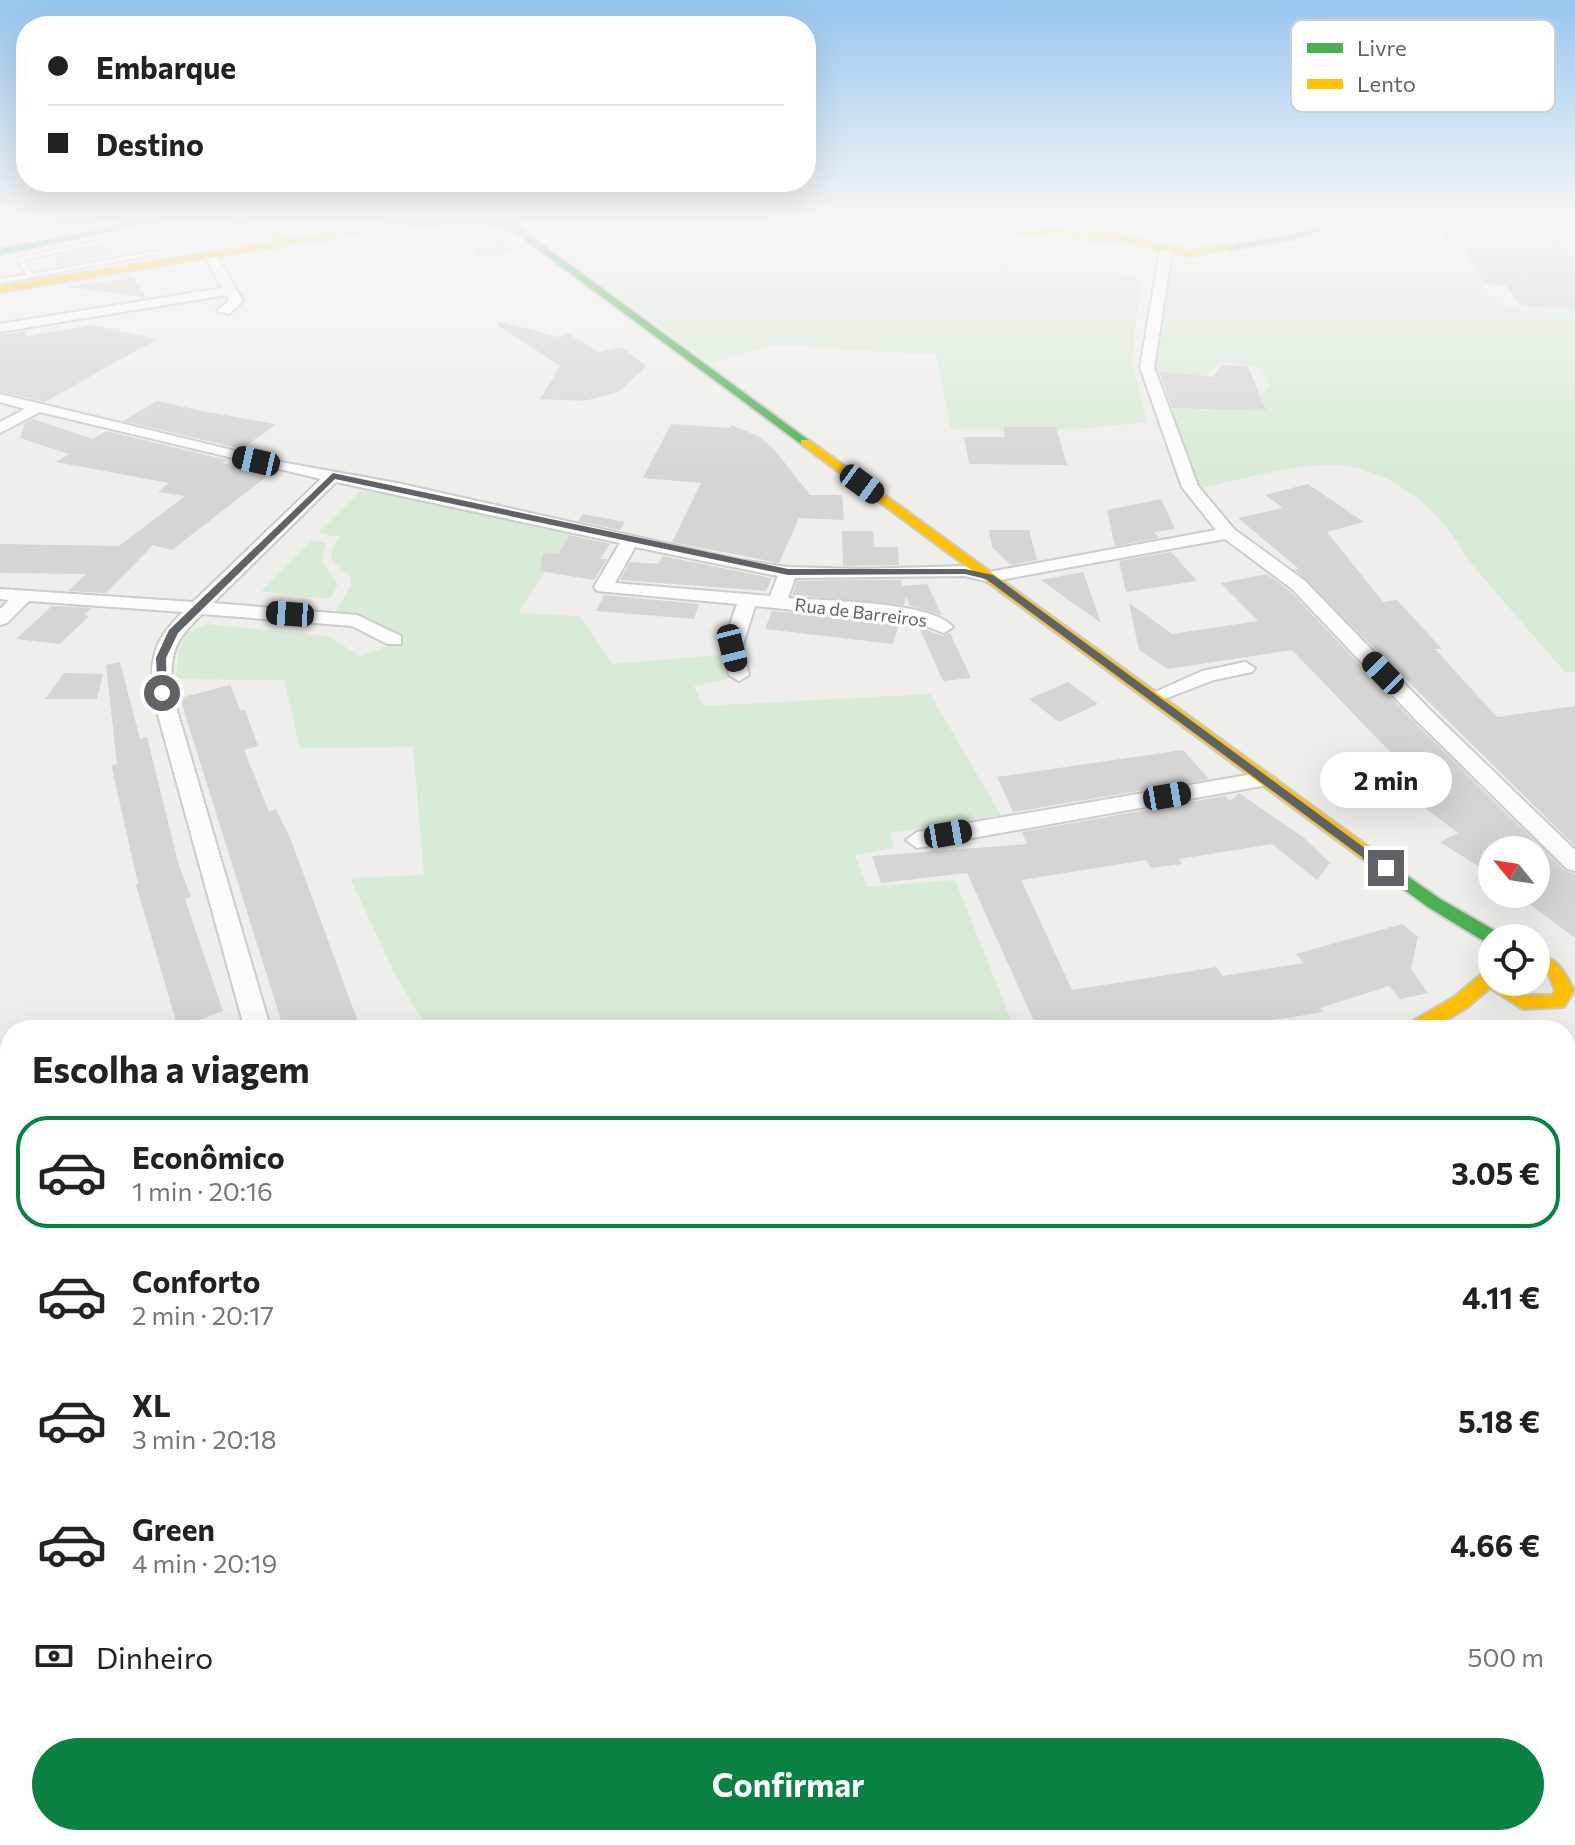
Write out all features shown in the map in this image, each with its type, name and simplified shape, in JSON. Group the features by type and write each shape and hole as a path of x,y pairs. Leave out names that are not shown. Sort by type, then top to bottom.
{"main road":[{"path":"620,302 1265,779 1450,914 1478,930"},
{"path":"1450,914 1478,951"},
{"path":"1550,963 1575,968"},
{"path":"1548,1005 1563,998 1570,990 1550,970"},
{"path":"1430,1020 1461,1002 1478,980"},
{"path":"1512,996 1525,1003"},
{"path":"1461,1002 1548,1005 1575,1017"}],"street":[{"path":"0,328 157,302"},
{"path":"224,311 235,302"},
{"path":"1156,302 1147,367 1190,487 1228,533 1253,546 1304,591 1462,755 1575,863"},
{"path":"0,398 286,468 788,572 965,571 989,577 1228,533"},
{"path":"0,428 37,408"},
{"path":"255,1020 162,693 160,672 164,645 197,607 333,476"},
{"name":"Rua de Barreiros","path":"630,540 603,587 915,616 933,620 944,627"},
{"name":"Rua de Barreiros","path":"777,602 788,572"},
{"path":"0,594 357,621 394,640"},
{"path":"0,619 26,594"},
{"path":"739,675 732,648 748,600"},
{"path":"1154,697 1209,675 1245,668"},
{"path":"917,840 1265,779"}],"green space":[{"path":"627,302 1138,302 1132,361 1147,422 1069,430 951,429 936,355 776,345 710,363"},
{"path":"1163,302 1498,302 1501,306 1574,309 1571,302 1575,302 1575,672 1565,672 1467,559 1442,522 1426,506 1389,480 1347,466 1325,465 1276,471 1196,489 1165,408 1265,411 1260,396 1270,386 1261,367 1222,362 1206,376 1152,370"},
{"path":"360,491 397,495 571,532 518,613 580,616 612,664 719,655 727,679 694,686 703,706 930,694 1001,815 890,833 894,848 855,855 867,887 955,880 1011,1020 422,1020 396,976 350,878 424,875 413,747 300,748 284,680 176,679 178,653 186,634 205,624 327,636 361,656 388,646 388,629 336,611 351,585 351,578 331,559 333,547 340,537 318,533"},
{"path":"312,540 326,543 321,561 338,584 330,599 261,591"}],"building":[{"path":"1517,302 1575,302 1575,309 1519,306"},
{"path":"499,321 559,337 569,334 599,352 621,347 647,366 618,392 584,401 540,399 560,366 498,325"},
{"path":"92,325 157,339 45,402 0,391 0,335 26,331 27,336"},
{"path":"1222,365 1248,366 1266,411 1172,408 1159,371 1212,377"},
{"path":"157,401 276,424 242,449 123,421"},
{"path":"33,419 93,439 106,431 271,473 172,550 153,545 106,593 68,591 86,574 0,573 0,544 119,546 185,496 158,492 169,483 56,462 69,454 20,438 25,423"},
{"path":"671,424 730,428 731,425 756,435 773,448 810,495 842,495 844,520 799,518 779,563 672,542 701,483 643,478"},
{"path":"1003,427 1056,427 1067,465 969,464 964,437 1005,437"},
{"path":"1308,484 1364,522 1327,532 1383,602 1397,600 1442,649 1435,649 1497,717 1575,706 1575,846 1294,569 1299,569 1238,518 1283,508 1265,495"},
{"path":"1161,499 1175,529 1154,532 1159,538 1115,546 1107,510"},
{"path":"583,514 625,522 620,530 578,521"},
{"path":"989,530 1029,530 1037,560 1011,565 992,547"},
{"path":"842,531 873,531 874,547 898,547 899,565 843,566"},
{"path":"569,535 610,544 600,559 607,559 594,580 540,571 543,553 558,554"},
{"path":"1171,552 1197,581 1126,592 1119,561"},
{"path":"663,556 772,578 766,591 620,580 630,562 658,564"},
{"path":"1083,572 1101,623 1041,580"},
{"path":"1267,574 1290,591 1413,721 1530,836 1478,836 1478,866 1440,842 1458,833 1408,795 1425,788 1292,650 1168,669 1139,650 1129,603 1172,634 1258,621 1221,583"},
{"path":"901,580 902,586 927,584 942,615 910,606 906,597 904,605 792,595 797,581"},
{"path":"604,595 699,604 694,619 596,611"},
{"path":"52,606 91,608 84,615 89,616 60,644 16,639"},
{"path":"772,611 899,623 893,644 765,629"},
{"path":"919,627 943,636 950,633 971,678 943,681"},
{"path":"120,662 140,739 147,737 179,866 191,897 185,899 223,1011 199,1020 176,1020 136,885 113,773 112,765 117,764 106,665"},
{"path":"64,673 103,674 97,699 45,699"},
{"path":"1068,682 1098,704 1059,722 1029,699"},
{"path":"230,685 241,711 245,710 258,746 244,750 269,812 276,809 291,840 357,1020 281,1020 180,698"},
{"path":"1183,750 1209,779 1013,812 997,777"},
{"path":"1239,793 1304,838 1330,863 1317,880 1272,844 1179,859 1182,864 1151,868 1146,860 1021,880 1072,990 1217,967 1222,976 1304,963 1296,954 1402,924 1418,937 1411,969 1428,993 1400,999 1389,986 1320,1008 1323,1012 1274,1020 1033,1020 967,873 881,883 872,856 1027,844 1022,832 1225,796 1230,801"},
{"path":"1550,856 1565,871 1575,874 1575,938 1535,908 1550,908"}],"traffic: fast":[{"path":"615,302 805,442"},
{"path":"1367,854 1434,903 1478,929"}],"traffic: slow":[{"path":"805,442 1367,854"},
{"path":"1515,996 1523,1002 1557,1002 1565,991 1556,971 1550,967"},
{"path":"1430,1020 1478,988"}],"route":[{"path":"162,693 161,658 164,645 173,632 333,476 740,565 788,572 881,574 965,571 989,577 1386,868"}]}
